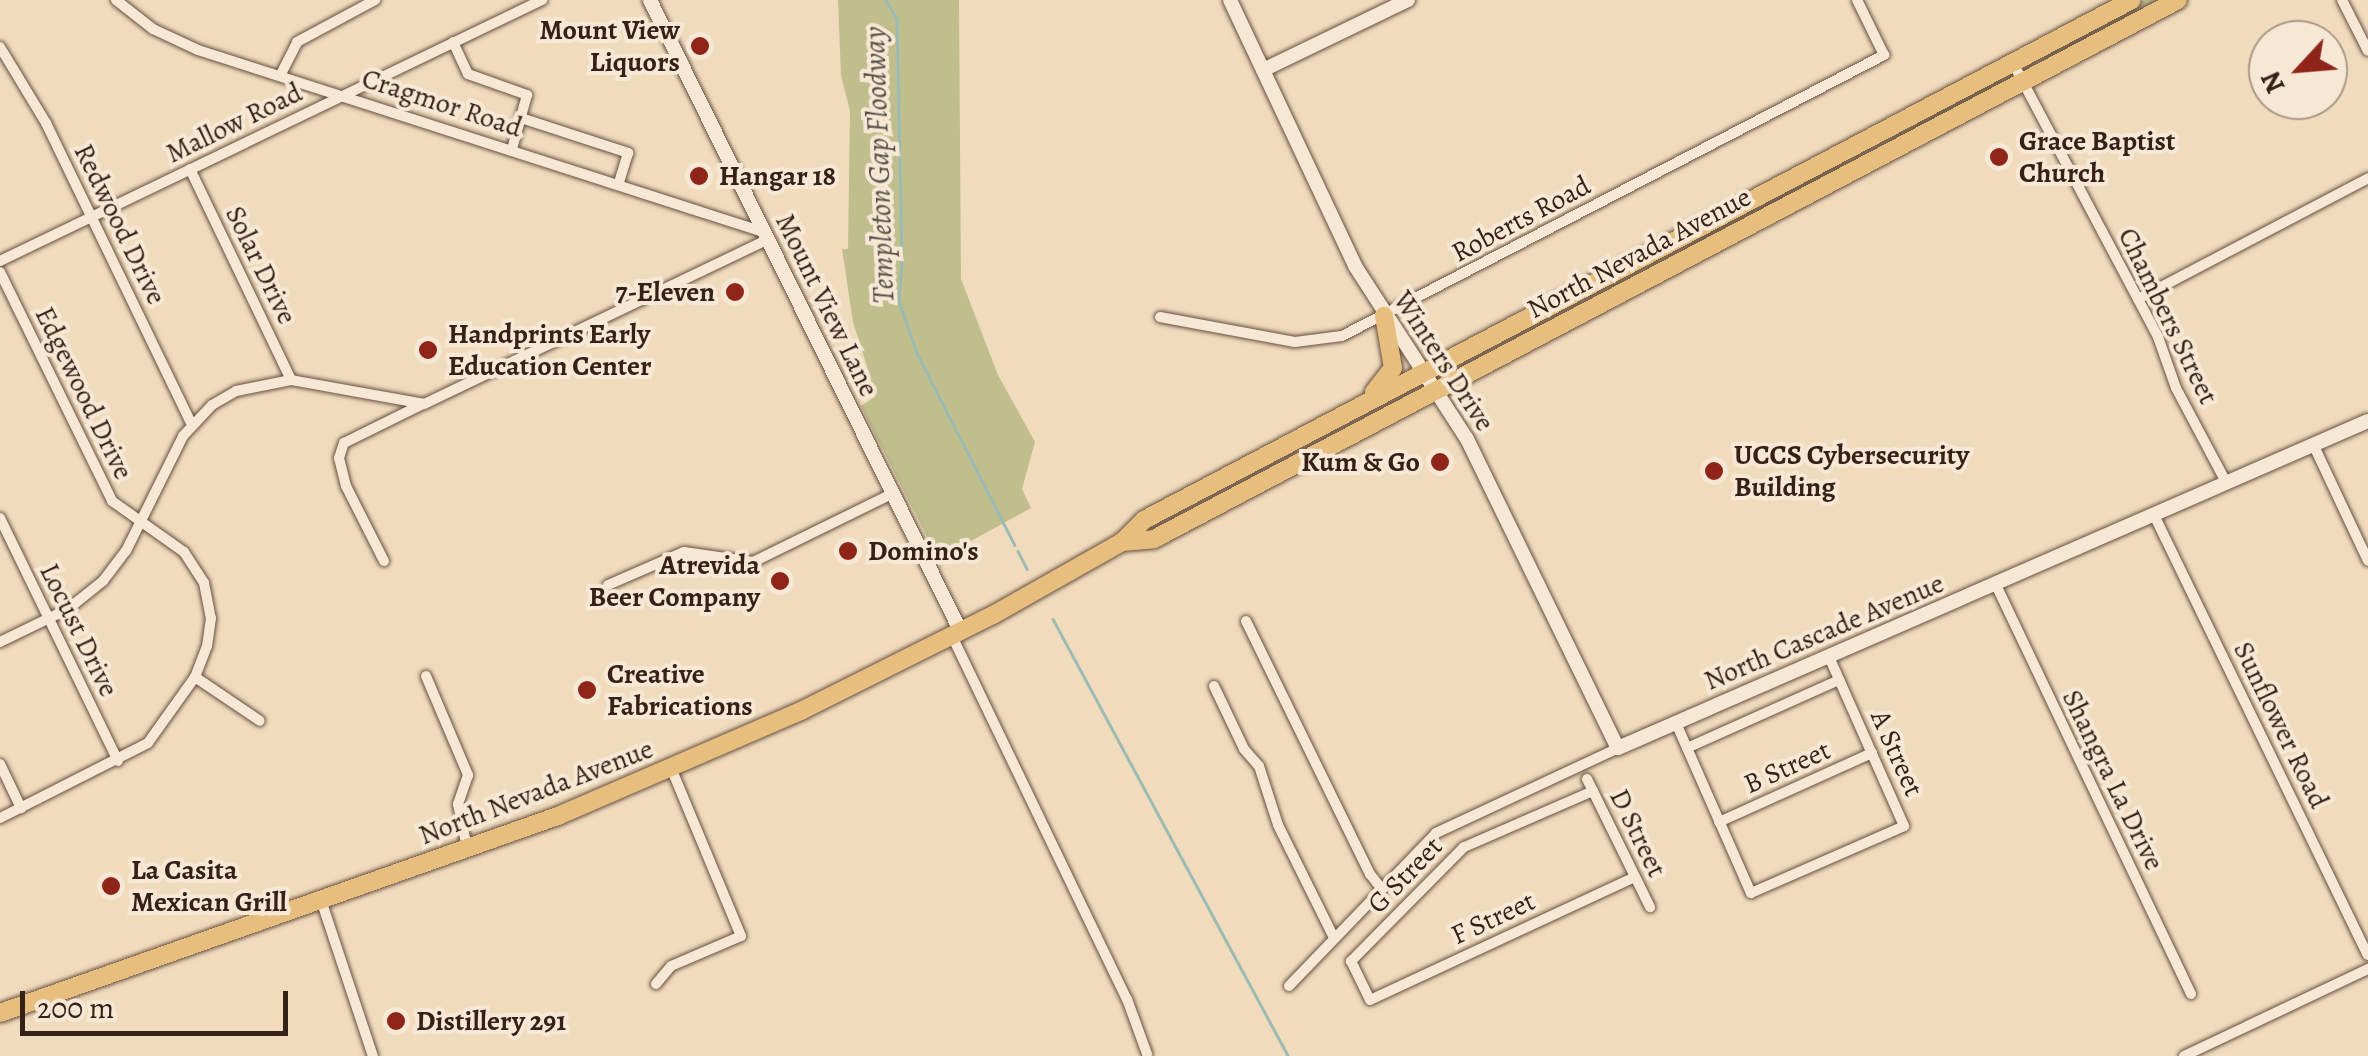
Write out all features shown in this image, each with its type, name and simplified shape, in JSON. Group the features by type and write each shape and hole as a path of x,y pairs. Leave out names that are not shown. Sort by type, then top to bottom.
{"main road":[{"name":"North Nevada Avenue","path":"0,1012 467,848 672,770 957,634 1122,542 1144,520 2132,0"},
{"name":"North Nevada Avenue","path":"1122,542 1154,539 2178,0"},
{"path":"1351,410 1380,388 1393,368 1384,316"}],"street":[{"name":"Cragmor Road","path":"116,0 170,38 619,183 765,236"},
{"path":"280,76 298,42 375,0"},
{"name":"Mallow Road","path":"0,261 542,0"},
{"name":"Mount View Lane","path":"650,0 892,494 1115,975 1147,1054"},
{"name":"Winters Drive","path":"1230,0 1355,266 1484,474 1618,748"},
{"path":"1262,70 1408,0"},
{"name":"Roberts Road","path":"1160,317 1310,342 1342,336 1884,55 1857,0"},
{"path":"2342,0 2368,51"},
{"path":"453,42 468,74 527,95 512,149"},
{"name":"Redwood Drive","path":"0,48 22,78 192,425"},
{"name":"Chambers Street","path":"2013,63 2163,348 2176,388 2226,482"},
{"path":"521,118 628,153 619,183"},
{"path":"1853,147 1863,166"},
{"name":"Solar Drive","path":"190,169 291,380"},
{"path":"2138,299 2368,178"},
{"path":"384,561 346,486 339,458 344,443 765,236"},
{"path":"1663,247 1673,266"},
{"name":"Edgewood Drive","path":"0,272 112,501 172,539 204,583 210,632 194,678 148,743 0,818"},
{"path":"0,642 81,600 103,581 126,551 174,451 192,425 236,391 291,380 424,404"},
{"name":"North Cascade Avenue","path":"1288,986 1439,830 1586,778 1618,748 2368,421"},
{"path":"2313,444 2368,561"},
{"path":"608,585 684,552 753,562 892,494"},
{"name":"Sunflower Road","path":"2154,515 2368,955"},
{"name":"Locust Drive","path":"0,518 118,761"},
{"name":"Shangra La Drive","path":"1996,585 2078,766 2093,782 2191,994"},
{"path":"1246,621 1370,874 1381,888"},
{"name":"A Street","path":"1720,822 1751,893 1904,826 1829,657"},
{"path":"426,676 468,775 458,804 467,848"},
{"path":"194,678 260,721"},
{"path":"1686,748 1839,680"},
{"path":"1214,686 1244,750 1258,766 1278,825 1334,938"},
{"path":"1676,723 1720,822"},
{"name":"B Street","path":"1720,822 1872,753"},
{"path":"0,764 21,808"},
{"path":"656,984 671,966 741,936 672,770"},
{"name":"D Street","path":"1586,778 1650,907"},
{"name":"G Street","path":"1370,1000 1351,961 1464,847 1586,778"},
{"name":"F Street","path":"1370,1000 1635,877"},
{"path":"321,900 373,1056"},
{"path":"2184,1056 2368,969"}],"shaded area":[{"path":"838,0 959,0 961,279 998,375 1035,442 1022,489 1031,508 938,559 861,406 876,396 853,322 842,249 848,249 850,111 841,75"},
{"path":"2144,0 2167,0 2043,60 2047,54"},
{"path":"2001,77 2004,85 1874,154 1871,151"},
{"path":"1845,159 1846,166 1681,251 1727,218"}],"waterway":[{"name":"Templeton Gap Floodway","path":"886,0 897,19 902,261 899,301 918,355 1015,545"},
{"name":"Templeton Gap Floodway","path":"1018,551 1027,569"},
{"name":"Templeton Gap Floodway","path":"1053,619 1288,1056"}],"place":[{"name":"Mount View Liquors","path":"700,46"},
{"name":"Grace Baptist Church","path":"1999,157"},
{"name":"Hangar 18","path":"699,176"},
{"name":"7-Eleven","path":"735,292"},
{"name":"Handprints Early Education Center","path":"428,350"},
{"name":"Kum & Go","path":"1440,462"},
{"name":"UCCS Cybersecurity Building","path":"1714,471"},
{"name":"Domino's","path":"848,551"},
{"name":"Atrevida Beer Company","path":"780,581"},
{"name":"Creative Fabrications","path":"587,690"},
{"name":"La Casita Mexican Grill","path":"111,886"},
{"name":"Distillery 291","path":"396,1021"}]}
